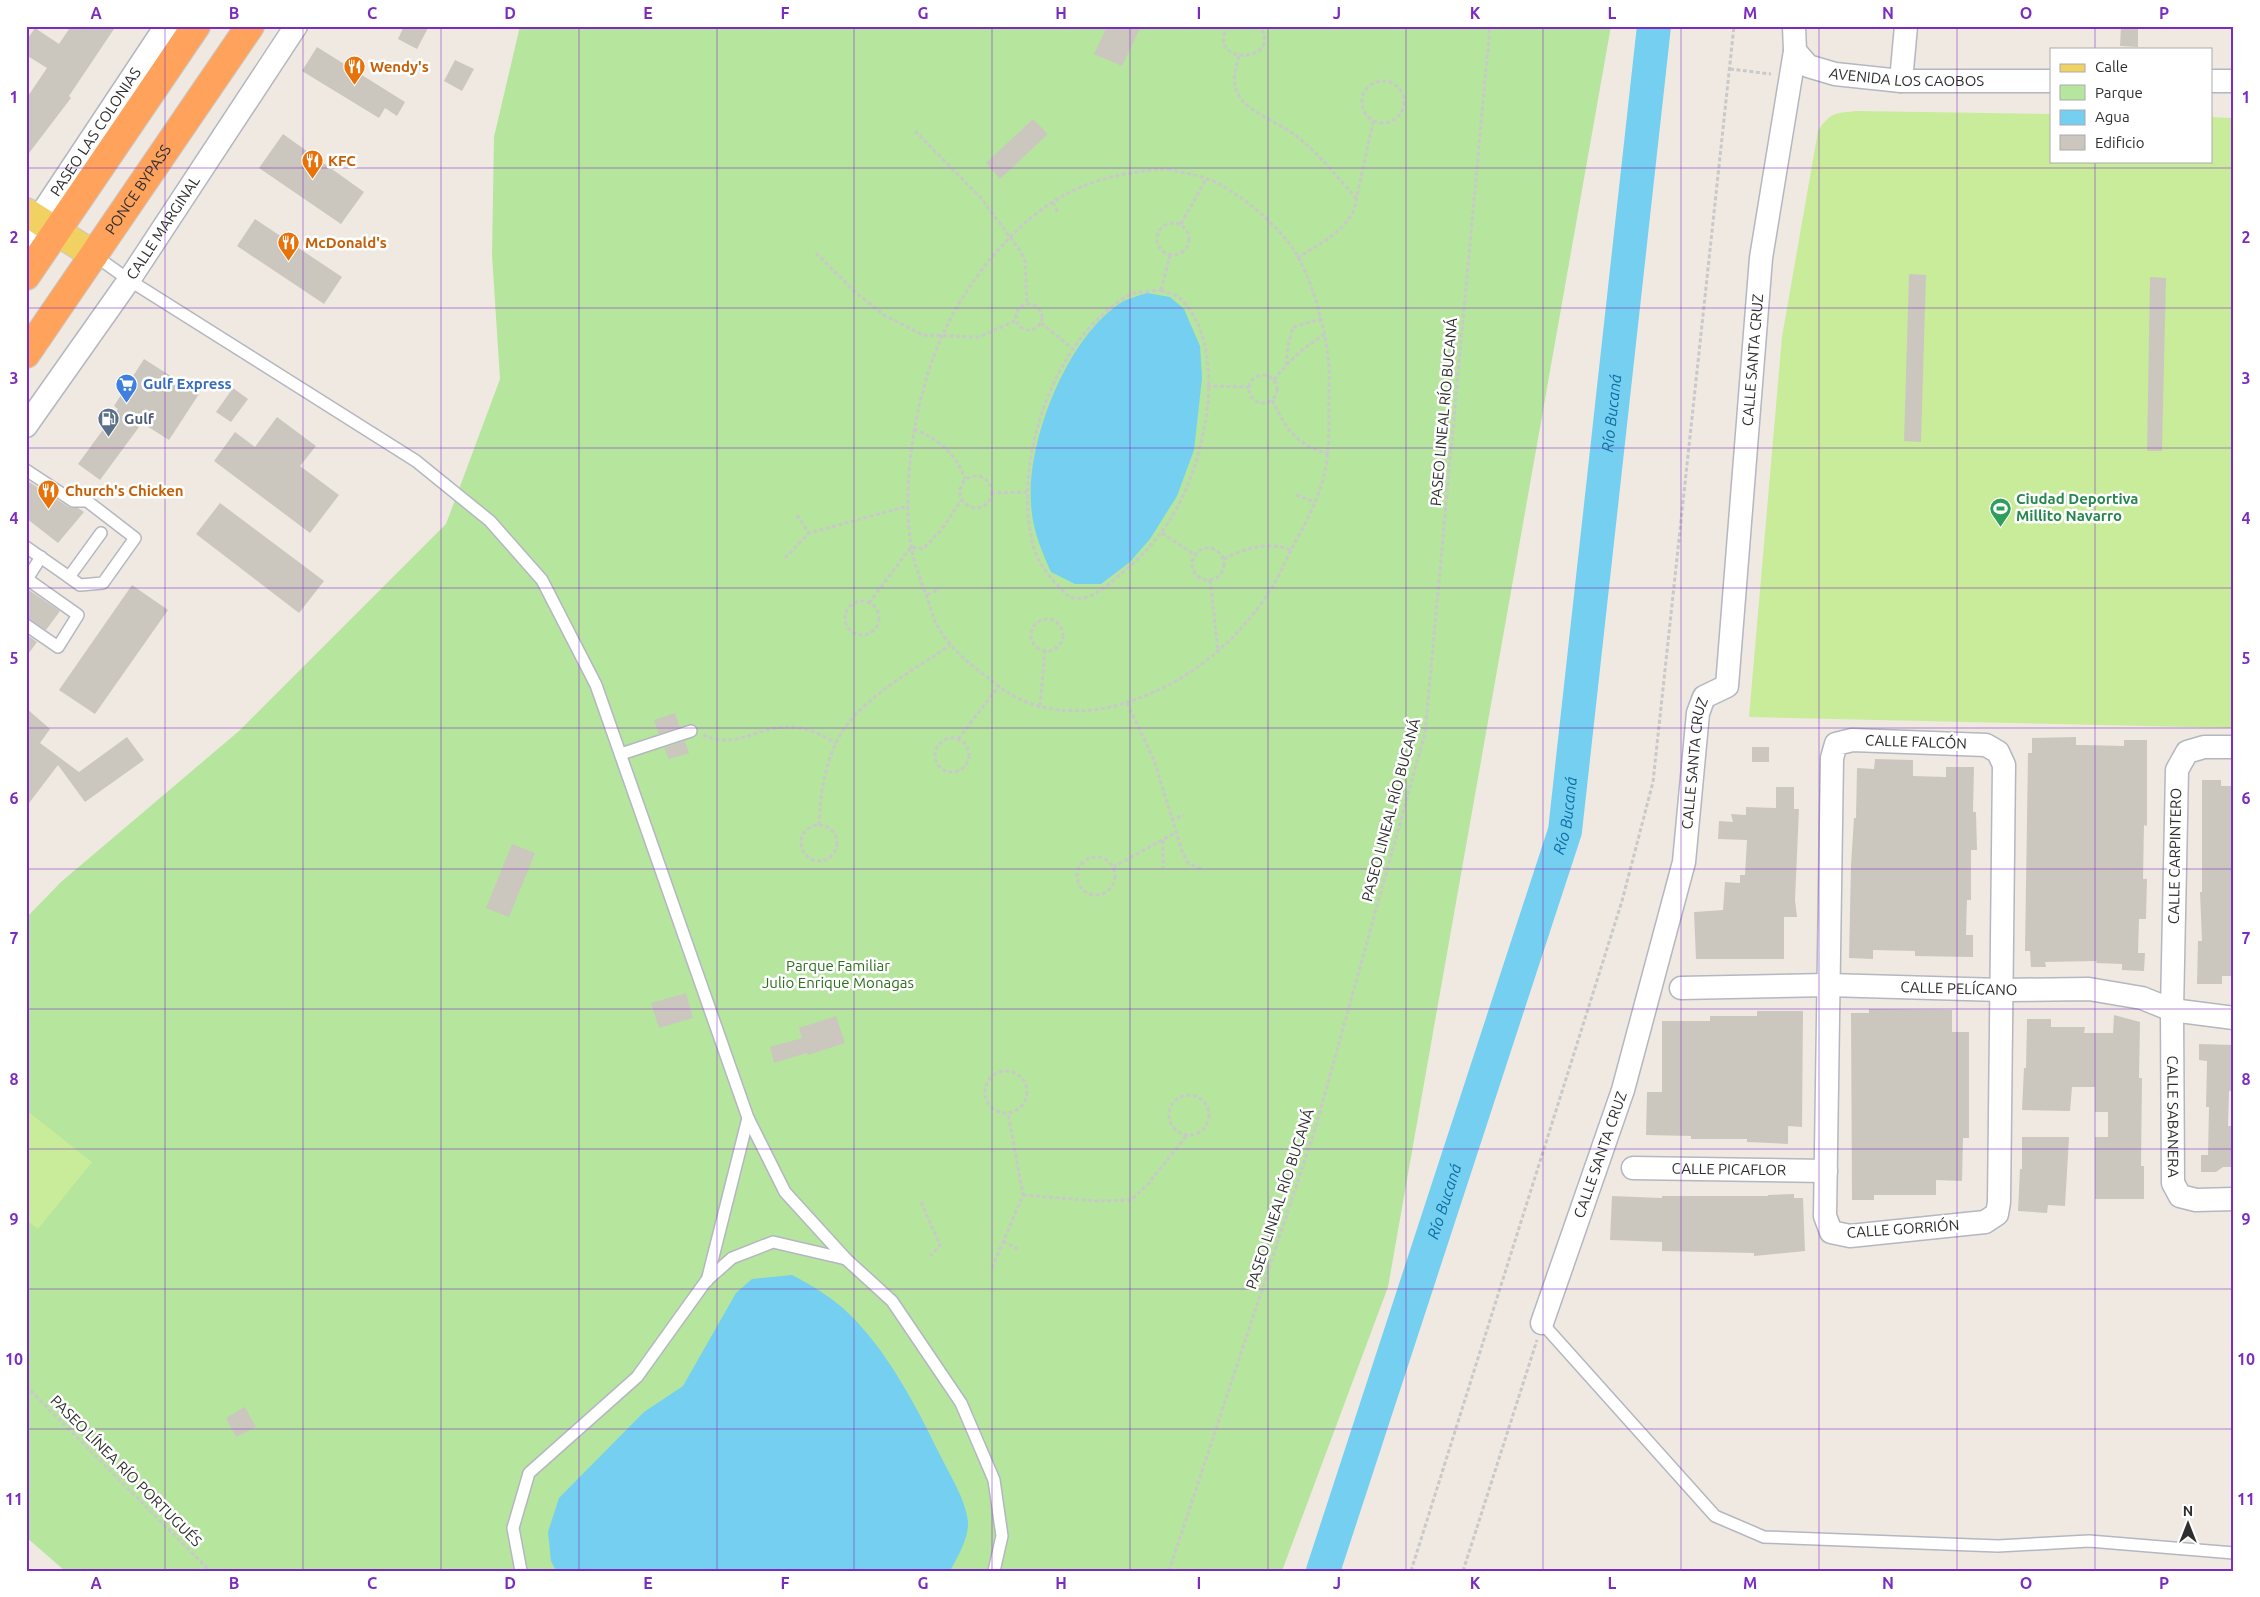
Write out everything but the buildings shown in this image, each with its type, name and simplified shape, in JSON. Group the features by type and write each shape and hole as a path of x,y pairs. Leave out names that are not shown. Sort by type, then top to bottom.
{"highway":[{"path":"26,276 36,225 196,26"},
{"name":"PONCE BYPASS","path":"26,354 250,26"}],"main road":[{"path":"36,225 94,255"}],"street":[{"name":"PASEO LAS COLONIAS","path":"36,225 166,26"},
{"name":"CALLE MARGINAL","path":"26,426 129,280 296,26"},
{"path":"1794,26 1795,51"},
{"path":"1901,81 1906,26"},
{"name":"CALLE SANTA CRUZ","path":"1542,1323 1623,1090 1684,862 1698,713 1704,697 1727,686 1761,258 1795,51"},
{"name":"AVENIDA LOS CAOBOS","path":"1795,51 1808,66 1835,74 1901,81 2050,81"},
{"path":"2212,81 2234,81"},
{"name":"CALLE FALCÓN","path":"1828,985 1832,758 1836,744 1852,740 1986,744 1998,752 2004,766 2001,990"},
{"name":"CALLE CARPINTERO","path":"2172,1010 2177,770 2187,752 2204,747 2234,747"},
{"name":"CALLE PELÍCANO","path":"1681,988 1828,985 2001,990 2089,989 2142,998 2172,1010 2234,1018"},
{"name":"CALLE GORRIÓN","path":"1828,985 1825,1216 1831,1232 1850,1236 1985,1222 1997,1214 1999,1202 2001,990"},
{"name":"CALLE SABANERA","path":"2172,1010 2173,1183 2180,1196 2196,1200 2234,1199"},
{"name":"CALLE PICAFLOR","path":"1633,1168 1826,1172"}],"lane":[{"path":"94,255 129,280 416,461 490,521 542,580 596,685 748,1118 785,1192 846,1259 892,1300 961,1403 994,1480 1002,1536 994,1571"},
{"path":"26,470 73,501 86,501 135,538 103,583 80,586 26,547"},
{"path":"70,577 101,533"},
{"path":"26,625 58,647 78,615 27,579 41,557"},
{"path":"621,754 691,731"},
{"path":"706,1281 748,1118"},
{"path":"521,1571 513,1528 528,1473 637,1377 706,1281 732,1258 773,1242 846,1259"},
{"path":"1542,1323 1716,1516 1764,1536 1998,1546 2089,1541 2234,1553"}],"path":[{"path":"1228,26 1225,35 1227,47 1239,56 1250,56 1261,48 1264,35 1260,26"},
{"name":"PASEO LINEAL RÍO BUCANÁ","path":"1170,1571 1316,1126 1425,733 1490,26"},
{"path":"1411,1571 1622,900 1653,782 1734,26"},
{"path":"1239,56 1235,76 1237,93 1251,109 1272,119 1300,138 1356,198"},
{"path":"1730,69 1791,77"},
{"path":"1384,81 1397,86 1404,98 1402,111 1393,121 1386,124 1373,122 1363,111 1362,97 1365,90 1377,82 1384,81"},
{"path":"1297,258 1343,227 1354,210 1373,122"},
{"path":"915,131 980,197 1010,236 1025,261 1027,304"},
{"path":"1168,169 1216,182 1250,205 1289,243 1306,274 1321,319 1328,358 1328,454 1322,484 1272,588 1242,629 1184,679 1149,696 1104,710 1075,710 1040,706 1012,696 953,649 934,620 911,547 908,506 909,471 914,429 922,394 942,337 967,291 1010,236 1053,202 1077,188 1124,172 1168,169"},
{"path":"1181,224 1206,179"},
{"path":"1053,202 1058,214"},
{"path":"1166,224 1181,224 1188,233 1188,244 1181,253 1170,255 1160,250 1156,235 1166,224"},
{"path":"816,253 854,291 884,315 923,336 980,337 1017,320"},
{"path":"1161,290 1170,255"},
{"path":"1161,290 1181,298 1200,329 1206,347 1207,386 1199,453 1181,500 1162,533 1149,549 1102,589 1084,598 1069,597 1053,581 1034,549 1027,514 1027,492 1034,447 1043,410 1052,386 1085,331 1109,308 1134,293 1161,290"},
{"path":"1027,304 1039,309 1042,316 1041,323 1037,328 1029,330 1021,327 1017,320 1018,312 1027,304"},
{"path":"1286,365 1288,344 1293,327 1321,319"},
{"path":"1041,323 1073,349"},
{"path":"1274,380 1292,357 1311,342 1324,335"},
{"path":"1258,376 1268,376 1274,380 1278,391 1272,400 1266,404 1257,402 1251,396 1249,387 1258,376"},
{"path":"1207,386 1249,387"},
{"path":"1272,400 1292,436 1311,449 1328,454"},
{"path":"914,429 934,438 947,448 965,480"},
{"path":"980,476 989,483 992,493 988,502 979,507 969,506 962,499 960,489 965,480 970,477 980,476"},
{"path":"992,493 1027,492"},
{"path":"1296,495 1315,502"},
{"path":"911,547 923,549 947,523 962,499"},
{"path":"785,558 809,533 908,506"},
{"path":"797,515 809,533"},
{"path":"1162,533 1195,556"},
{"path":"1224,559 1260,546 1277,546 1291,550"},
{"path":"869,603 911,547"},
{"path":"1202,550 1217,550 1224,559 1221,573 1210,580 1203,579 1194,572 1193,562 1195,556 1202,550"},
{"path":"1210,580 1218,650"},
{"path":"926,595 939,589"},
{"path":"864,601 869,603 877,611 878,622 872,632 861,635 855,634 847,627 846,611 853,603 864,601"},
{"path":"1047,619 1057,623 1063,637 1059,646 1045,651 1032,643 1031,632 1037,623 1047,619"},
{"path":"820,825 820,803 836,743 862,708 950,645"},
{"path":"1040,706 1045,651"},
{"path":"958,739 999,686"},
{"path":"1127,703 1154,760 1175,833 1188,863 1202,869"},
{"path":"691,731 724,742 771,729 786,727 812,730 836,743"},
{"path":"948,738 958,739 967,746 969,758 963,768 946,770 938,764 935,754 936,749 948,738"},
{"path":"1172,820 1184,815"},
{"path":"820,825 828,827 833,832 837,843 833,855 828,859 815,861 805,856 800,845 806,830 811,826 820,825"},
{"path":"1113,867 1175,833"},
{"path":"1162,840 1163,868"},
{"path":"1098,857 1109,862 1113,867 1115,873 1114,885 1104,894 1092,896 1086,893 1077,883 1077,870 1085,860 1098,857"},
{"path":"1001,1070 1008,1070 1021,1076 1027,1088 1025,1102 1015,1111 1008,1113 994,1110 989,1105 984,1092 989,1078 1001,1070"},
{"path":"1188,1094 1194,1095 1206,1102 1210,1115 1205,1128 1194,1135 1187,1135 1180,1134 1171,1125 1168,1111 1175,1099 1188,1094"},
{"path":"992,1268 1023,1195 1008,1113"},
{"path":"1023,1195 1097,1202 1131,1200 1148,1184 1187,1135"},
{"path":"921,1202 940,1245 930,1256"},
{"path":"1003,1241 1020,1250"},
{"path":"1463,1571 1542,1323"},
{"name":"PASEO LÍNEA RÍO PORTUGUÉS","path":"26,1386 210,1571"}],"green space":[{"name":"Parque Familiar Julio Enrique Monagas","path":"520,26 1611,26 1388,1287 1282,1571 65,1571 26,1537 26,918 61,882 239,731 446,524 500,379 492,255 494,137"},
{"name":"Ciudad Deportiva Millito Navarro","path":"2232,102 2234,102 2234,728 1749,717 1782,337 1818,131 1826,120 1844,112 1857,111 2050,114 2050,162 2212,162 2212,117 2231,118"},
{"path":"26,1110 92,1162 38,1229 26,1220"}],"water":[{"path":"1147,293 1170,297 1184,309 1200,346 1202,378 1194,450 1177,496 1150,539 1130,562 1101,584 1075,584 1051,572 1038,539 1031,503 1036,450 1054,392 1068,364 1084,339 1102,318 1122,302"},
{"path":"792,1275 833,1300 861,1326 888,1361 922,1419 957,1488 968,1521 965,1540 950,1571 556,1571 551,1561 548,1532 559,1498 644,1412 683,1386 736,1293 752,1279"}],"waterway":[{"name":"Río Bucaná","path":"1323,1571 1565,831 1654,26"}],"place":[{"name":"Wendy's","path":"354,86"},
{"name":"KFC","path":"312,180"},
{"name":"McDonald's","path":"289,262"},
{"name":"Gulf Express","path":"127,403"},
{"name":"Gulf","path":"108,438"},
{"name":"Church's Chicken","path":"49,510"},
{"name":"Ciudad Deportiva Millito Navarro","path":"2000,527"}]}
